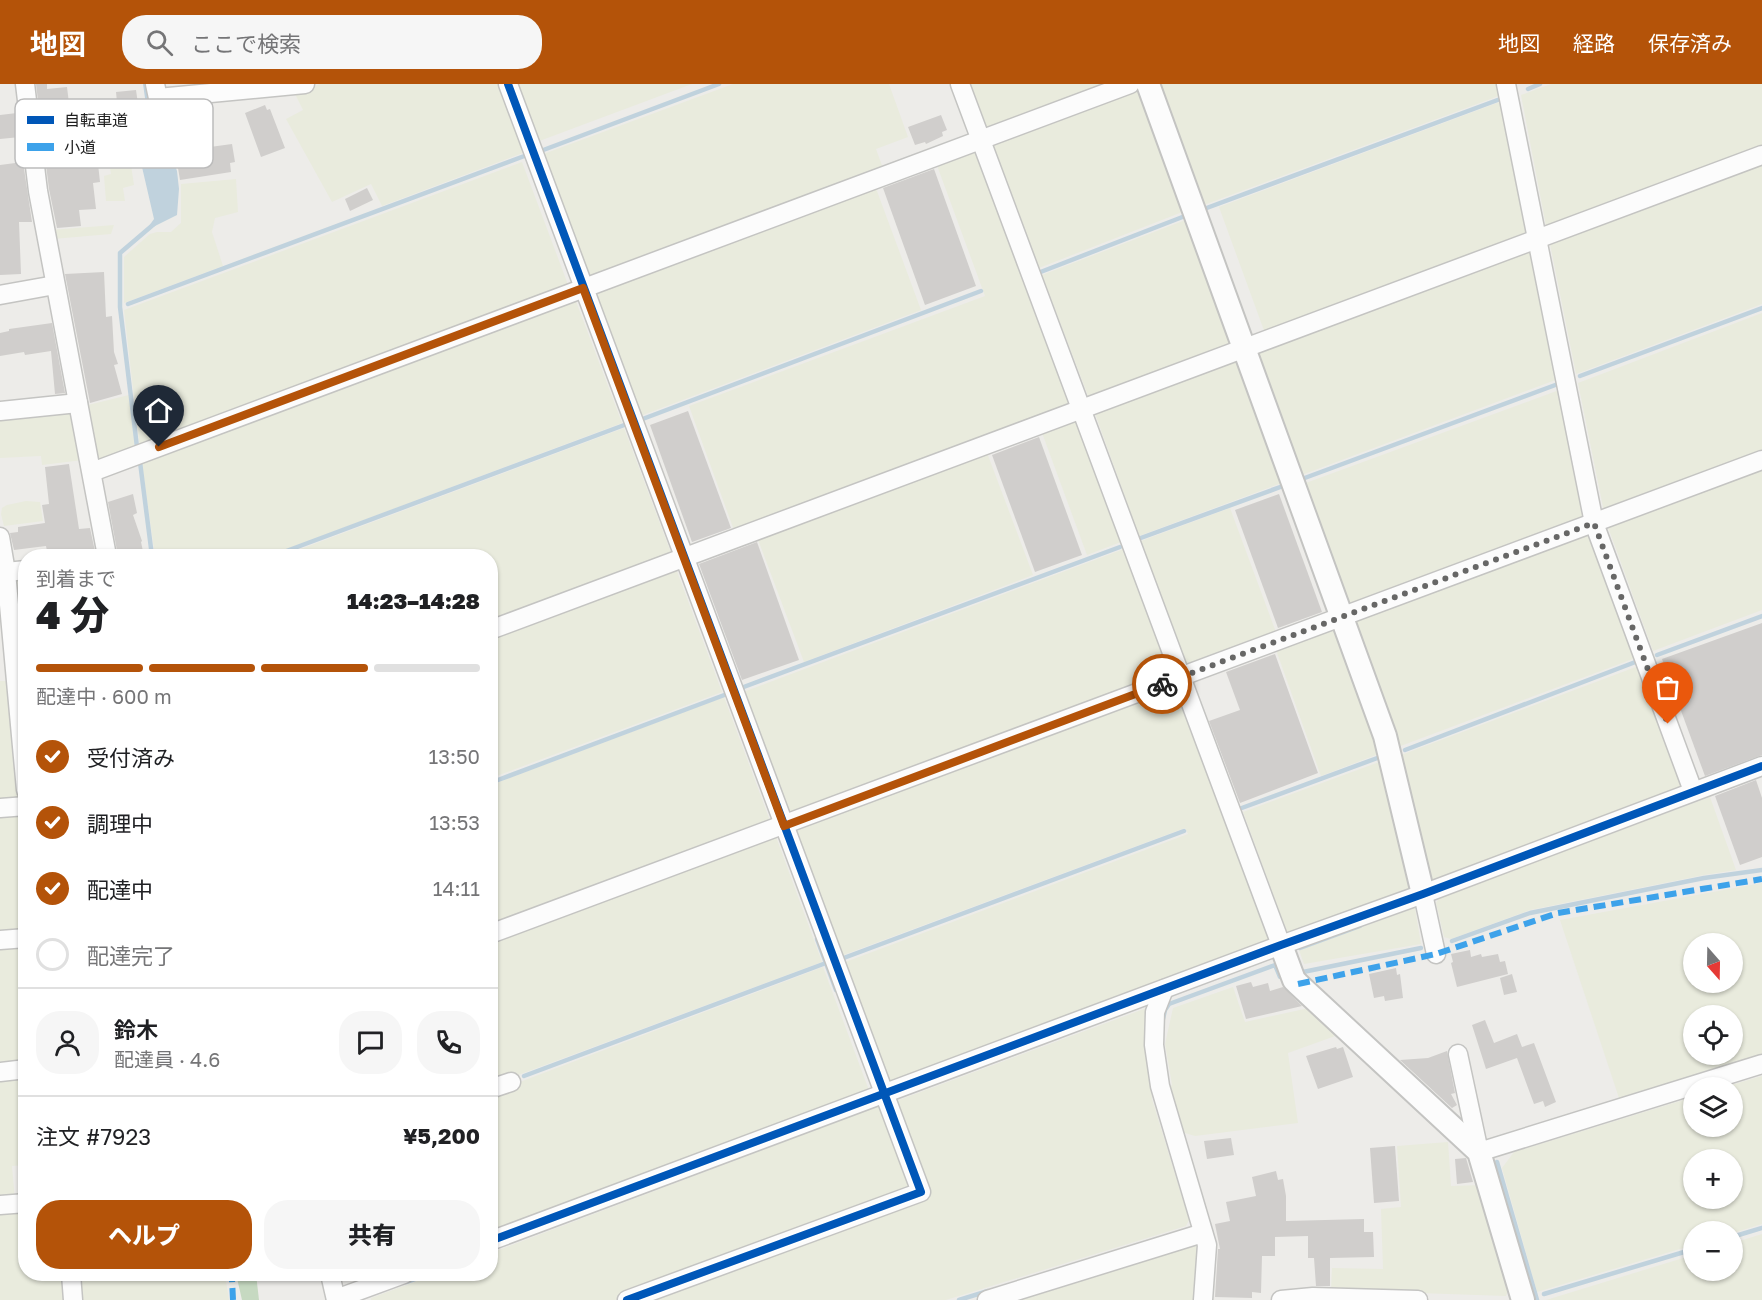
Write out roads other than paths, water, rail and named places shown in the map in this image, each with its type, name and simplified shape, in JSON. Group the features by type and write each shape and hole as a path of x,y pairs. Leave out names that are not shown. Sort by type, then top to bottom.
{"street":[{"path":"26,84 28,99"},
{"path":"154,84 158,98 305,84"},
{"path":"508,84 921,1192 627,1300"},
{"path":"960,84 1294,981 1479,1152"},
{"path":"92,472 1130,84"},
{"path":"1148,84 1385,736 1436,954"},
{"path":"1506,84 1594,523 1693,791"},
{"path":"498,627 1762,155"},
{"path":"35,168 105,549"},
{"path":"0,295 55,285"},
{"path":"0,411 78,403"},
{"path":"498,931 1762,460"},
{"path":"0,540 6,572 8,677 18,690"},
{"path":"6,572 18,571"},
{"path":"498,1238 1762,766"},
{"path":"0,808 18,807"},
{"path":"0,940 18,939"},
{"path":"1164,989 1155,1012 1155,1055 1160,1086 1207,1245 1203,1300"},
{"path":"1458,1054 1479,1152 1523,1300"},
{"path":"1479,1152 1762,1064"},
{"path":"0,1072 18,1071"},
{"path":"498,1086 511,1082"},
{"path":"0,1205 18,1204"},
{"path":"987,1300 1203,1233"},
{"path":"72,1281 73,1300"},
{"path":"332,1281 336,1299 385,1281"},
{"path":"1281,1300 1313,1297 1418,1300"}],"water":[{"path":"143,84 146,84 150,99 145,99"},
{"path":"142,168 176,168 179,189 177,215 153,227 149,226 154,219"}],"waterway":[{"path":"538,152 719,84"},
{"path":"1528,89 1540,84"},
{"path":"1204,209 1503,98"},
{"path":"128,304 527,155 528,159"},
{"path":"1038,273 1185,216"},
{"path":"137,447 120,307 120,253 154,224"},
{"path":"640,420 981,291"},
{"path":"1580,376 1762,308"},
{"path":"1302,479 1558,384"},
{"path":"292,549 627,424"},
{"path":"140,462 151,549"},
{"path":"1138,539 1283,486"},
{"path":"741,688 1120,547"},
{"path":"1657,655 1762,616"},
{"path":"1405,750 1638,661"},
{"path":"498,780 727,694"},
{"path":"1239,809 1380,757"},
{"path":"841,959 1184,831"},
{"path":"1452,941 1530,913 1704,878 1762,870"},
{"path":"1300,948 1360,926"},
{"path":"817,939 836,990"},
{"path":"1303,972 1421,948"},
{"path":"524,1076 826,963"},
{"path":"1163,1019 1169,1004 1275,965 1280,977 1283,977"},
{"path":"1497,1162 1537,1300"},
{"path":"1743,1234 1762,1228"},
{"path":"1544,1294 1683,1252"},
{"path":"959,1300 988,1291"}]}
